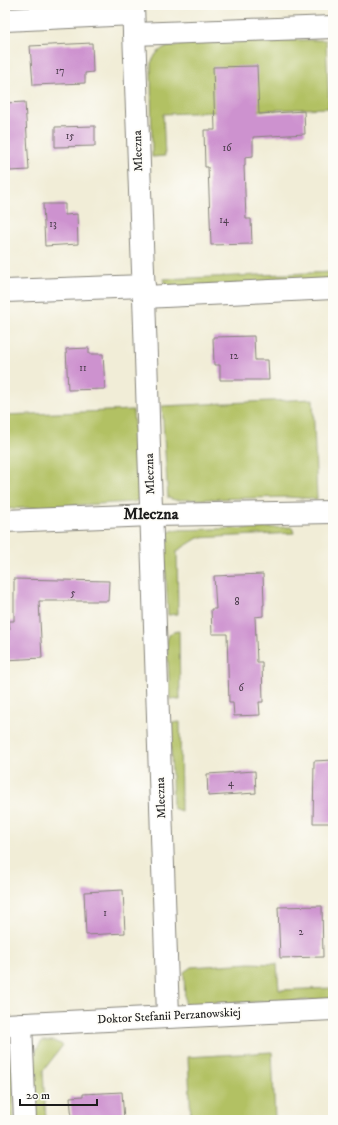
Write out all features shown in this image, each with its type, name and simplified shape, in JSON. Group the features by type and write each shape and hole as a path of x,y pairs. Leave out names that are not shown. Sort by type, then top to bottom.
{"street":[{"path":"5,20 133,18 333,27"},
{"name":"Mleczna","path":"133,18 152,515 168,1016"},
{"path":"5,291 144,291 333,288"},
{"path":"5,521 152,515 333,512"},
{"name":"Doktor Stefanii Perzanowskiej","path":"13,1024 333,1009"},
{"path":"13,1024 25,1120"}],"green space":[{"path":"236,40 326,40 329,108 163,114 165,156 152,157 151,63 156,54 163,48 189,43"},
{"path":"333,272 333,280 169,287 164,284 164,279"},
{"path":"313,399 317,499 288,497 175,500 168,498 162,406"},
{"path":"133,410 139,499 134,502 5,509 5,415"},
{"path":"292,527 294,533 198,538 177,551 178,614 168,615 164,540 167,533 174,530"},
{"path":"179,631 180,700 170,699 167,641 169,635 173,632"},
{"path":"180,722 181,811 173,808 170,723"},
{"path":"249,963 277,964 279,990 333,988 333,999 185,1005 184,972 191,967"},
{"path":"42,1041 53,1041 63,1045 43,1071 46,1120 36,1120 32,1062 34,1053"},
{"path":"5,1049 12,1061 14,1120 6,1120"},
{"path":"272,1052 275,1120 191,1120 188,1057"}],"building":[{"path":"92,43 93,72 85,73 85,83 33,85 30,46"},
{"path":"257,66 259,114 304,111 305,134 253,137 253,156 245,157 244,166 246,219 251,219 252,244 211,245 208,167 205,167 204,130 215,130 213,67"},
{"path":"25,102 29,170 10,171 5,103"},
{"path":"95,126 95,146 55,147 55,127"},
{"path":"43,204 65,204 65,215 77,214 78,244 45,246"},
{"path":"254,336 255,360 268,360 269,380 220,380 220,365 214,365 213,337"},
{"path":"89,348 89,354 103,354 105,389 68,390 66,349"},
{"path":"263,574 263,616 255,617 257,662 262,662 263,702 259,702 260,715 234,716 233,703 229,703 227,634 212,634 211,609 216,609 214,576"},
{"path":"14,579 109,581 108,601 39,601 42,658 5,660 5,629 10,629 9,621 14,621"},
{"path":"333,760 333,823 313,823 314,761"},
{"path":"255,771 256,793 208,796 207,774"},
{"path":"123,890 125,933 86,935 84,892"},
{"path":"322,906 323,957 280,958 278,907"},
{"path":"122,1092 124,1120 72,1120 70,1097 83,1096 83,1094"}],"district":[{"name":"Mleczna","path":"151,514"}]}
